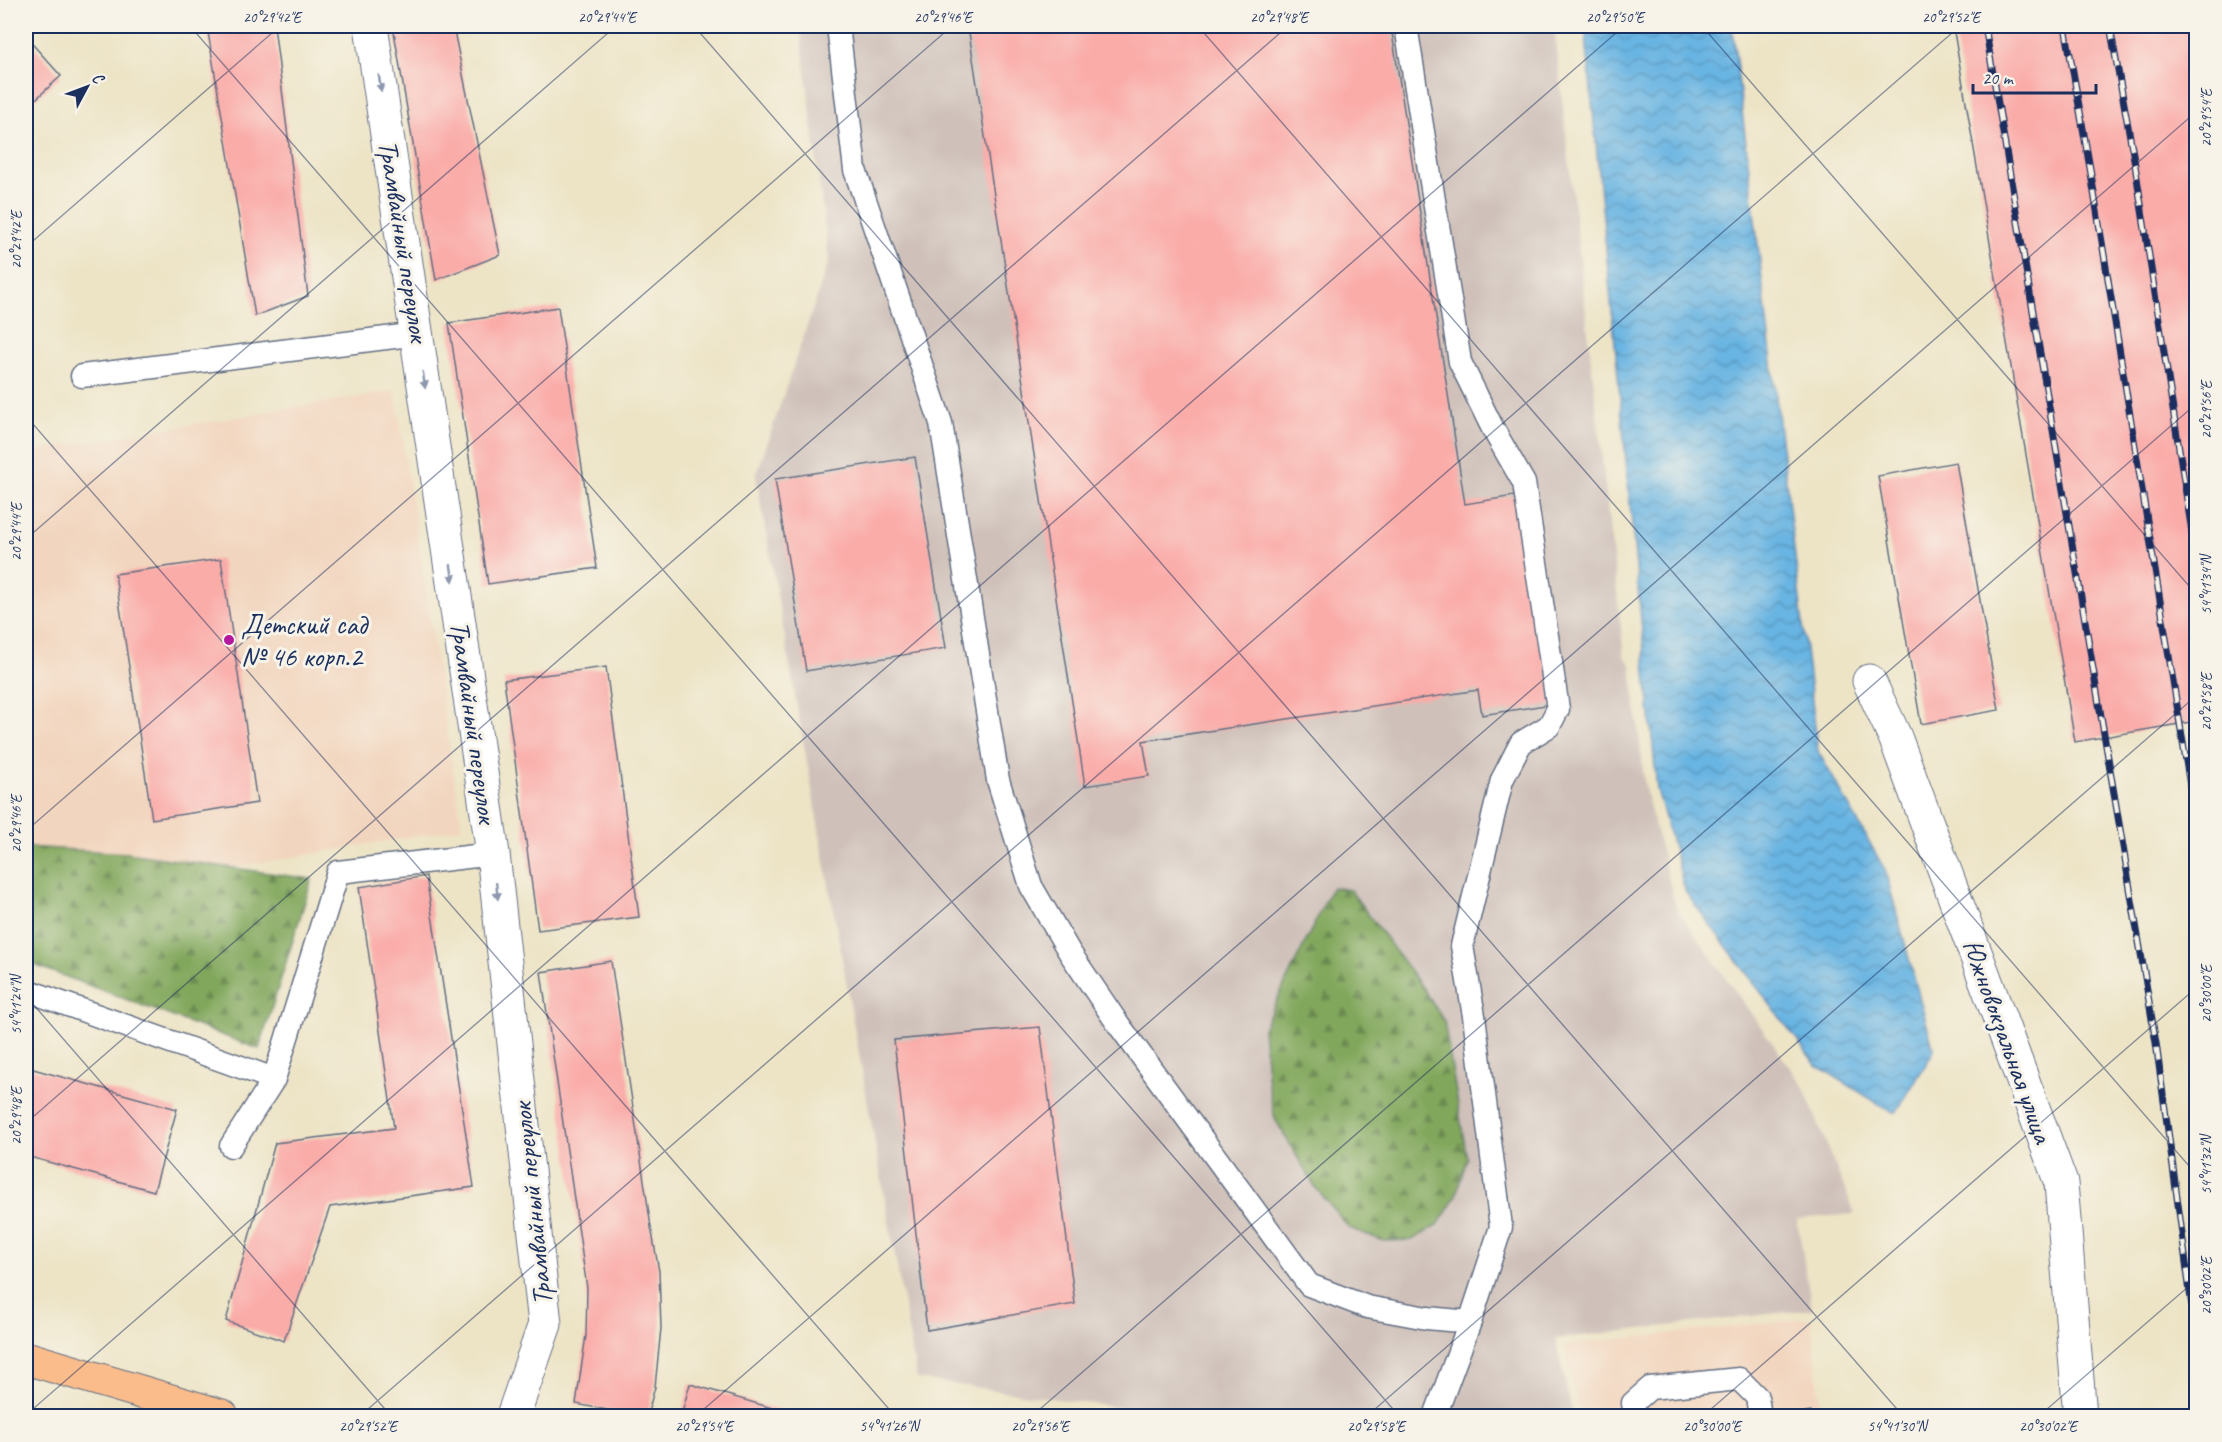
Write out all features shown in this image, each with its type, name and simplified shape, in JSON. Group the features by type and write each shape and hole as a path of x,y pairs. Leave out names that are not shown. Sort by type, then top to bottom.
{"main road":[{"path":"26,1358 222,1416"}],"street":[{"name":"Трамвайный переулок","path":"371,26 493,854 545,1324 513,1416"},
{"name":"Южновокзальная улица","path":"1869,681 1894,737 2061,1183 2080,1416"}],"lane":[{"path":"838,26 855,170 940,423 998,780 1031,886 1070,954 1116,1021 1309,1285 1368,1307 1434,1319 1470,1322"},
{"path":"1406,26 1460,362 1493,429 1524,483 1558,710 1549,726 1521,744 1502,780 1462,946 1474,1016 1501,1227 1470,1322 1435,1416"},
{"path":"82,376 418,334"},
{"path":"231,1146 274,1079 338,872 493,854"},
{"path":"26,990 274,1079"},
{"path":"1635,1416 1633,1403 1650,1389 1739,1379 1757,1396 1760,1416"}],"shaded area":[{"path":"800,26 1554,26 1624,656 1631,665 1645,788 1676,908 1803,1086 1855,1214 1797,1219 1812,1309 1555,1339 1573,1416 1177,1416 917,1379 756,476 829,261"},
{"name":"Детский сад № 46 корп.2","path":"395,391 462,828 171,878 26,859 26,452"},
{"path":"1811,1318 1822,1416 1580,1416 1564,1345"}],"green space":[{"path":"26,847 127,853 312,879 259,1049 26,962"},
{"path":"1332,887 1350,890 1422,987 1444,1021 1467,1159 1455,1198 1438,1225 1412,1240 1384,1241 1349,1228 1315,1187 1275,1119 1268,1085 1263,1029"}],"water":[{"path":"1585,26 1732,26 1818,751 1885,870 1934,1051 1895,1114 1816,1065 1686,893 1657,789"}],"building":[{"path":"156,26 178,26 178,27 160,30"},
{"path":"207,26 274,26 308,296 255,316"},
{"path":"393,26 453,26 500,255 436,280"},
{"path":"968,26 1391,26 1465,504 1520,495 1552,704 1482,715 1478,690 1143,741 1149,776 1085,786"},
{"path":"1953,26 2196,26 2196,721 2075,742"},
{"path":"26,37 61,76 26,108"},
{"path":"558,307 597,568 488,584 449,323"},
{"path":"915,457 946,648 806,671 775,479"},
{"path":"1956,462 1999,710 1921,724 1878,476"},
{"path":"221,559 257,803 152,819 115,574"},
{"path":"606,667 639,917 538,930 504,680"},
{"path":"426,876 474,1187 330,1207 284,1341 226,1321 275,1143 394,1128 359,887"},
{"path":"611,961 659,1271 661,1328 655,1387 647,1416 576,1404 586,1335 587,1288 541,972"},
{"path":"1040,1027 1075,1304 927,1330 894,1040"},
{"path":"26,1067 177,1109 154,1191 26,1156"},
{"path":"690,1384 799,1416 681,1416"},
{"path":"1811,1412 1812,1416 1788,1416 1788,1415"}],"railway":[{"path":"1985,26 2156,1043 2196,1336"},
{"path":"2065,26 2196,823"},
{"path":"2110,26 2135,165 2196,558"}],"place":[{"name":"Детский сад № 46 корп.2","path":"229,640"}]}
